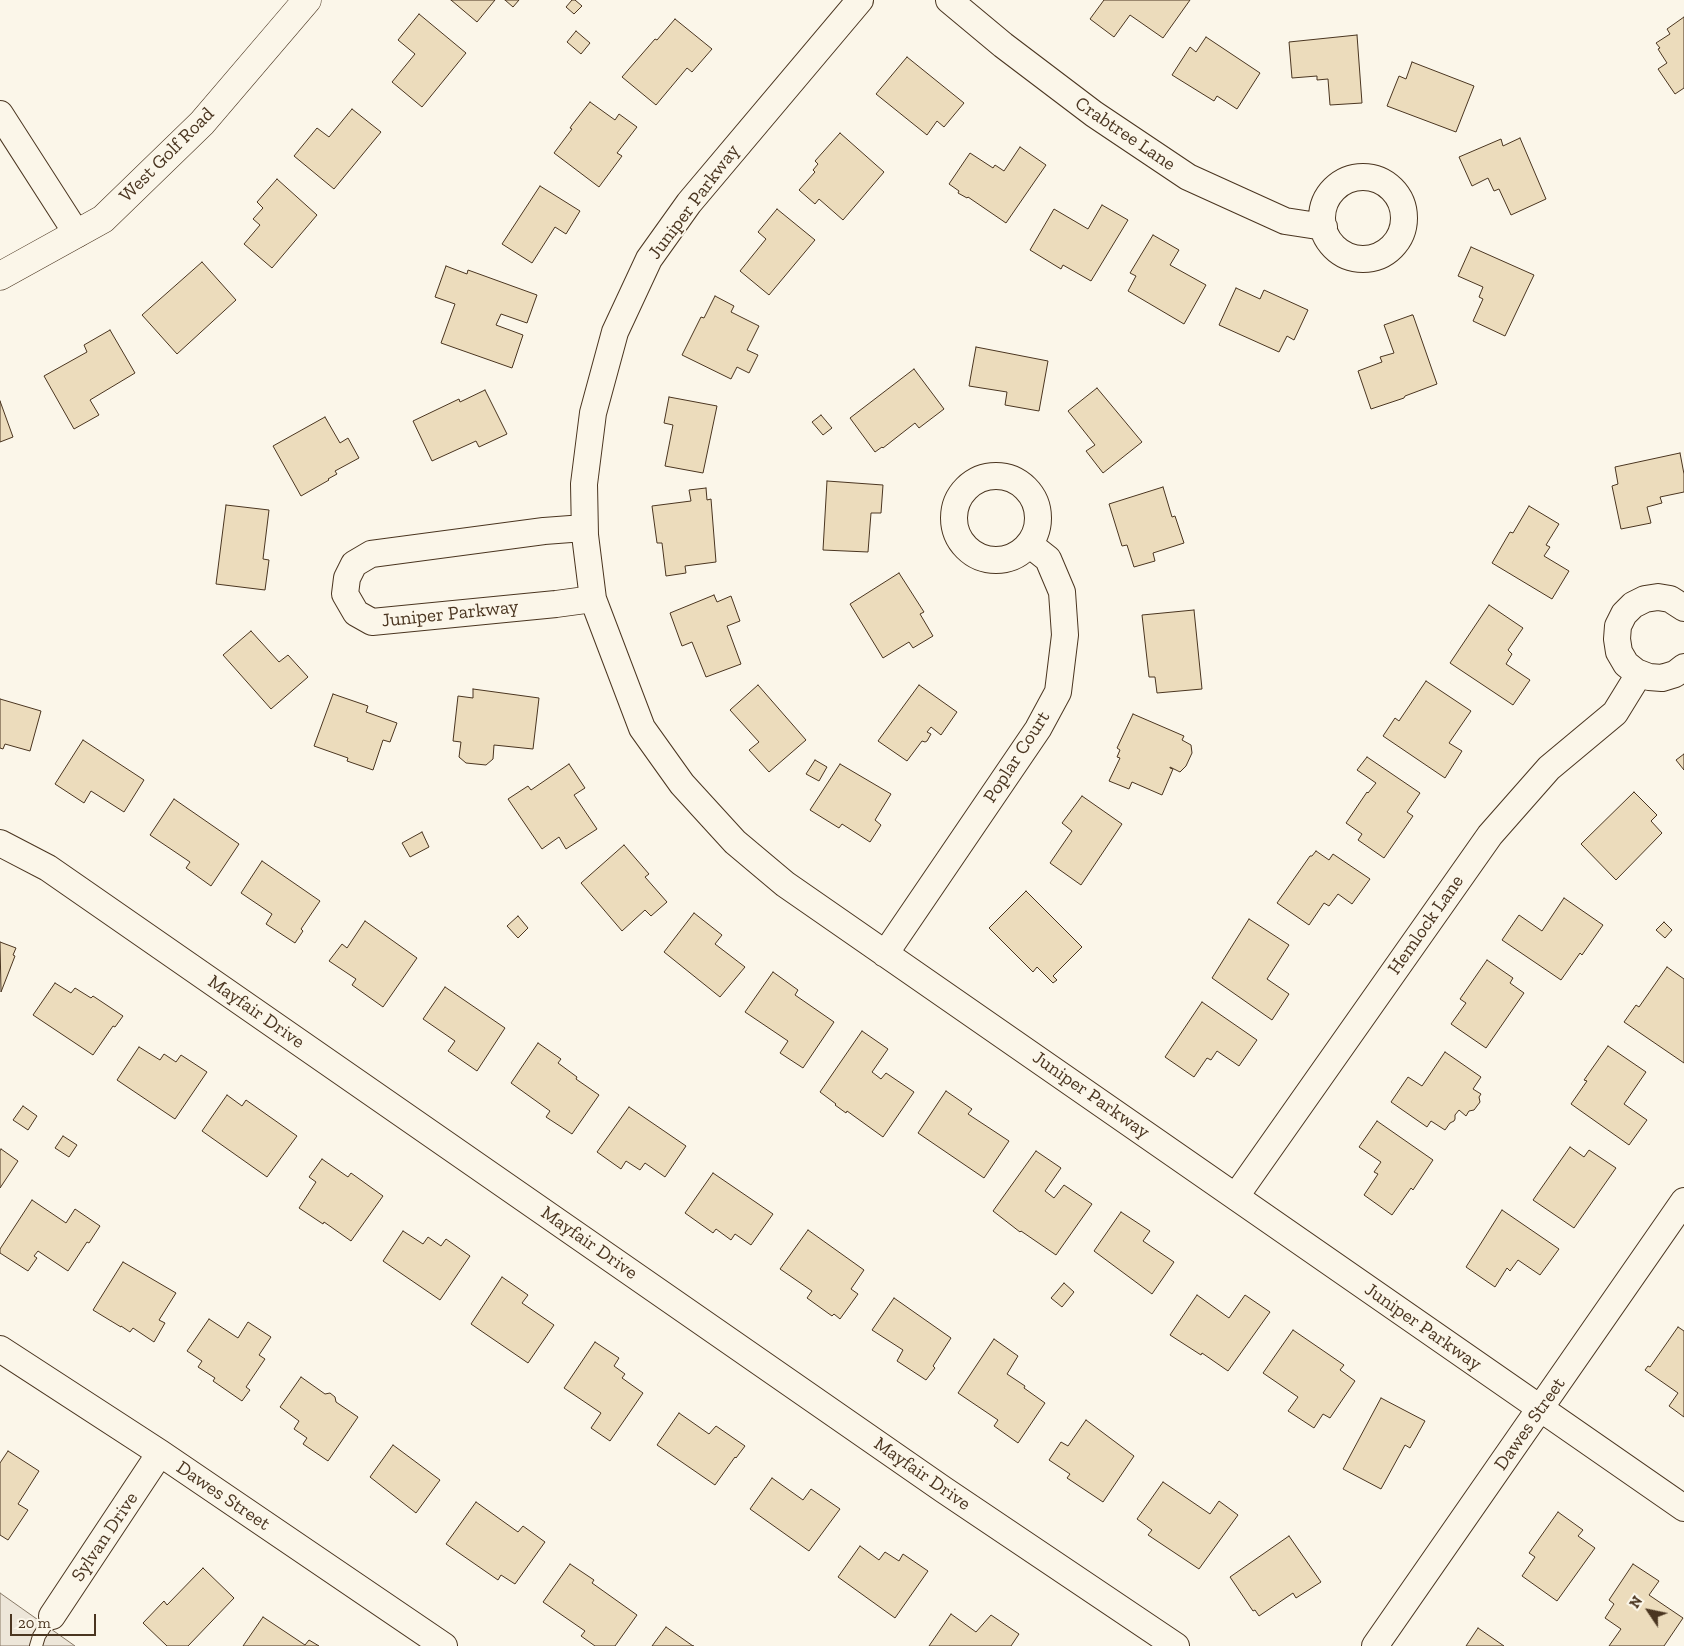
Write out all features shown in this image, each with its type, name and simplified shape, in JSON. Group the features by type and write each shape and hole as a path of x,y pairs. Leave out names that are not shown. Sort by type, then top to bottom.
{"street":[{"name":"West Golf Road","path":"0,276 103,219 202,123 307,0"},
{"name":"Juniper Parkway","path":"860,0 689,202 649,259 615,332 593,413 584,484 584,528 593,599 642,728 682,784 735,842 785,884 1684,1508"},
{"name":"Crabtree Lane","path":"949,0 1003,45 1094,114 1188,177 1285,221 1324,227"},
{"path":"0,114 77,234"},
{"name":"Juniper Parkway","path":"584,528 544,531 371,554 354,564 348,578 346,594 356,613 372,622 593,599"},
{"name":"Poplar Court","path":"885,954 1038,729 1058,692 1065,635 1062,592 1048,559 1029,544"},
{"path":"1684,608 1670,599 1658,597 1645,599 1633,605 1624,614 1618,626 1616,639 1619,652 1626,664 1639,674 1662,678 1675,674 1684,667"},
{"name":"Hemlock Lane","path":"1236,1196 1490,835 1550,768 1615,713 1639,674"},
{"name":"Mayfair Drive","path":"0,843 48,868 944,1490 1176,1646"},
{"name":"Dawes Street","path":"1375,1646 1684,1201"},
{"name":"Dawes Street","path":"0,1349 160,1453 444,1646"},
{"name":"Sylvan Drive","path":"52,1616 160,1453"}],"lane":[{"name":"Sylvan Drive","path":"36,1646 39,1636 52,1616"}],"shaded area":[{"path":"0,1593 75,1646 0,1646"}],"building":[{"path":"451,0 495,0 477,22"},
{"path":"505,0 519,0 513,7"},
{"path":"572,0 575,0 582,6 574,14 566,7"},
{"path":"1104,0 1190,0 1163,38 1130,15 1114,37 1090,19"},
{"path":"419,14 466,53 422,107 392,82 415,54 398,40"},
{"path":"1684,17 1684,88 1675,94 1658,69 1667,63 1656,43 1670,34 1667,29"},
{"path":"675,19 712,49 692,72 687,68 656,105 622,77"},
{"path":"576,31 590,43 581,54 567,42"},
{"path":"1357,35 1362,103 1330,105 1328,79 1317,80 1317,76 1292,78 1289,42"},
{"path":"1206,37 1260,73 1237,109 1217,96 1214,101 1172,75 1190,47 1196,52"},
{"path":"907,57 964,103 944,127 937,121 927,135 876,94"},
{"path":"1412,62 1474,86 1456,132 1387,106 1399,76 1406,79"},
{"path":"590,102 615,120 619,114 637,127 617,153 622,156 599,187 554,153"},
{"path":"352,109 381,132 334,189 294,156 317,128 329,137"},
{"path":"840,133 884,172 843,220 819,199 815,204 799,190 815,172 813,170 818,164 815,161"},
{"path":"1520,138 1546,199 1511,215 1499,189 1494,191 1488,178 1472,186 1459,157 1501,139 1503,146"},
{"path":"1020,147 1046,165 1006,223 968,197 958,193 959,191 949,184 970,153 993,168 995,165 1004,171"},
{"path":"277,179 317,215 272,268 244,244 260,225 253,219 263,208 257,202"},
{"path":"540,186 580,211 566,234 555,227 532,263 502,244"},
{"path":"1102,205 1128,220 1091,281 1063,265 1061,269 1030,250 1054,209 1088,229"},
{"path":"777,209 815,240 769,295 740,271 766,239 758,232"},
{"path":"1153,235 1179,250 1170,265 1206,285 1184,324 1128,291 1136,276 1130,273"},
{"path":"1471,247 1534,275 1505,336 1473,321 1483,299 1479,297 1483,287 1458,276"},
{"path":"202,262 236,300 177,354 142,315"},
{"path":"446,266 467,274 468,270 537,295 527,323 501,314 496,325 523,335 512,368 441,343 455,304 435,297"},
{"path":"1236,288 1260,299 1264,290 1308,310 1294,340 1287,336 1279,352 1219,325"},
{"path":"715,296 734,306 731,312 759,326 747,350 758,355 749,373 737,367 731,379 682,355 701,317 704,318"},
{"path":"1413,315 1437,384 1371,409 1358,371 1382,362 1380,357 1394,353 1384,325"},
{"path":"110,330 135,373 90,400 99,415 74,429 44,376 87,352 84,345"},
{"path":"976,347 1048,361 1039,411 1005,405 1007,392 969,386"},
{"path":"914,369 944,409 919,428 915,423 875,452 850,418"},
{"path":"1097,388 1142,442 1103,473 1086,451 1095,445 1068,411"},
{"path":"485,390 507,434 479,447 476,441 432,461 413,421 459,399 460,402"},
{"path":"669,397 717,406 703,473 665,466 673,425 664,423"},
{"path":"0,401 13,437 0,442"},
{"path":"821,415 832,428 823,435 812,422"},
{"path":"325,417 340,443 348,438 359,458 335,471 337,474 329,480 301,496 273,446"},
{"path":"1680,453 1684,474 1684,492 1660,497 1662,503 1647,507 1651,523 1621,529 1612,486 1618,484 1615,467"},
{"path":"827,481 883,485 881,513 871,513 868,552 823,550"},
{"path":"1163,487 1172,517 1175,516 1184,543 1153,553 1155,561 1134,567 1127,545 1122,546 1109,504"},
{"path":"706,488 707,500 711,499 716,562 685,566 686,573 666,576 662,543 657,543 652,506 691,501 689,490"},
{"path":"226,505 269,510 263,559 269,560 265,590 216,584"},
{"path":"1529,506 1559,524 1546,545 1550,547 1544,556 1569,571 1552,599 1492,563 1510,532 1513,533"},
{"path":"899,573 924,612 920,614 933,636 913,648 909,642 883,658 850,604"},
{"path":"714,595 717,602 731,596 740,621 727,626 741,664 706,677 692,642 682,646 670,613"},
{"path":"1489,605 1523,628 1508,650 1512,654 1506,664 1530,680 1513,705 1450,663"},
{"path":"1194,610 1202,689 1157,693 1155,677 1149,677 1142,615"},
{"path":"251,631 279,662 288,655 308,677 271,709 223,655"},
{"path":"1426,681 1471,711 1449,743 1462,751 1445,778 1383,736 1395,718 1399,721"},
{"path":"758,685 806,740 769,772 749,750 759,742 730,710"},
{"path":"919,685 957,712 941,735 931,727 927,732 931,734 927,741 922,741 907,761 878,741"},
{"path":"473,689 539,698 533,749 494,745 493,759 486,765 466,763 459,757 461,742 453,741 458,696 473,698"},
{"path":"333,694 368,706 366,712 397,723 390,742 383,740 373,770 347,761 348,758 314,746"},
{"path":"0,699 41,711 30,751 5,744 3,749 0,748"},
{"path":"1133,714 1184,736 1182,740 1191,745 1192,753 1186,766 1180,772 1170,767 1173,769 1162,795 1132,782 1129,789 1109,781 1120,758 1117,757 1120,750 1117,748"},
{"path":"83,740 144,780 124,812 91,791 84,803 55,784"},
{"path":"1684,754 1684,770 1676,760"},
{"path":"1367,757 1420,793 1407,812 1413,816 1384,858 1358,840 1362,834 1346,823 1367,792 1376,783 1357,770"},
{"path":"815,760 827,767 819,781 806,774"},
{"path":"569,764 585,788 574,795 597,829 566,849 559,837 542,849 508,799 528,786 531,790"},
{"path":"840,764 891,794 875,820 881,825 870,842 842,824 839,828 810,810"},
{"path":"1634,792 1657,815 1651,821 1662,833 1616,880 1581,844"},
{"path":"1082,796 1122,824 1081,885 1050,863 1072,831 1062,823"},
{"path":"174,799 239,844 211,886 186,868 190,862 150,835"},
{"path":"422,832 429,847 410,857 402,843"},
{"path":"624,845 649,874 645,877 667,902 651,916 645,910 622,931 581,883"},
{"path":"1316,851 1329,860 1333,854 1370,879 1352,904 1338,894 1329,906 1324,903 1309,925 1277,903 1310,856"},
{"path":"262,861 320,901 301,929 303,931 295,943 266,924 272,914 241,893"},
{"path":"1026,891 1082,947 1053,976 1057,980 1053,983 1037,967 1033,972 989,928"},
{"path":"1564,898 1603,925 1582,955 1580,953 1561,980 1502,940 1519,915 1542,931"},
{"path":"694,913 722,935 715,944 745,967 720,997 664,952"},
{"path":"518,916 528,928 518,938 507,926"},
{"path":"1249,919 1289,945 1267,979 1289,994 1272,1020 1212,978"},
{"path":"365,921 417,958 383,1007 352,985 356,979 329,961 342,944 347,948"},
{"path":"1664,922 1672,930 1665,938 1656,930"},
{"path":"0,942 16,948 13,955 15,956 1,992"},
{"path":"1487,960 1513,978 1510,983 1524,993 1486,1048 1451,1024 1466,1003 1460,999"},
{"path":"1667,967 1684,979 1684,1063 1624,1022 1636,1005 1639,1007"},
{"path":"773,972 798,990 795,995 834,1022 803,1068 780,1053 788,1041 745,1012"},
{"path":"55,983 71,993 75,988 91,998 93,996 123,1016 115,1027 113,1026 93,1055 33,1015"},
{"path":"445,987 505,1028 477,1071 448,1051 455,1041 423,1019"},
{"path":"1202,1002 1257,1040 1239,1066 1217,1051 1211,1060 1207,1058 1194,1077 1165,1057"},
{"path":"862,1031 888,1049 872,1072 881,1079 886,1073 914,1092 883,1137 847,1111 846,1113 820,1092"},
{"path":"538,1043 561,1059 558,1063 577,1077 576,1079 599,1095 572,1134 546,1117 550,1111 511,1083"},
{"path":"1608,1046 1646,1072 1624,1104 1647,1120 1629,1145 1571,1104 1587,1081 1584,1080"},
{"path":"139,1047 160,1060 164,1054 176,1062 181,1055 207,1072 175,1119 117,1080"},
{"path":"1445,1052 1481,1077 1473,1089 1481,1094 1479,1097 1480,1102 1474,1110 1469,1111 1466,1116 1459,1110 1455,1115 1454,1121 1445,1130 1431,1121 1427,1127 1391,1102 1408,1077 1422,1086"},
{"path":"946,1091 972,1109 968,1114 1009,1141 984,1178 918,1133"},
{"path":"227,1095 242,1106 246,1100 297,1136 267,1177 202,1131"},
{"path":"23,1106 37,1116 28,1130 13,1120"},
{"path":"629,1107 686,1146 665,1177 645,1163 640,1170 626,1161 621,1169 597,1152"},
{"path":"1377,1121 1433,1160 1413,1190 1411,1188 1392,1215 1364,1195 1378,1174 1374,1172 1381,1162 1359,1147"},
{"path":"63,1136 77,1145 69,1157 55,1148"},
{"path":"1570,1147 1584,1157 1589,1150 1616,1168 1574,1228 1533,1200"},
{"path":"1,1149 18,1161 0,1188 0,1151"},
{"path":"1036,1151 1061,1168 1045,1191 1054,1198 1064,1185 1092,1204 1056,1255 1020,1232 993,1211"},
{"path":"322,1159 348,1177 351,1173 383,1196 351,1241 324,1222 323,1224 299,1208 316,1182 309,1177"},
{"path":"713,1173 773,1214 751,1245 735,1234 731,1240 716,1229 713,1233 685,1213"},
{"path":"32,1200 66,1223 75,1209 100,1226 68,1271 38,1251 34,1256 37,1258 28,1271 0,1253 0,1249"},
{"path":"1502,1210 1559,1249 1540,1275 1518,1260 1510,1271 1507,1268 1495,1287 1466,1267"},
{"path":"1121,1212 1150,1231 1143,1241 1174,1262 1152,1294 1094,1251"},
{"path":"808,1230 864,1270 851,1289 858,1294 840,1319 834,1314 832,1316 807,1298 812,1291 780,1269"},
{"path":"403,1231 423,1244 428,1237 441,1246 446,1239 470,1256 440,1300 383,1261"},
{"path":"123,1262 176,1293 159,1320 165,1323 154,1342 133,1328 130,1332 93,1310"},
{"path":"502,1277 528,1295 522,1303 554,1325 528,1363 471,1324"},
{"path":"1064,1283 1074,1292 1062,1307 1051,1298"},
{"path":"1197,1295 1229,1318 1245,1295 1270,1312 1228,1371 1202,1353 1201,1355 1170,1335"},
{"path":"894,1298 951,1338 933,1366 935,1368 926,1380 897,1361 903,1350 872,1330"},
{"path":"209,1319 238,1338 248,1322 271,1337 259,1355 265,1359 246,1387 250,1390 242,1401 213,1381 215,1378 198,1367 202,1361 187,1351"},
{"path":"1678,1327 1684,1331 1684,1417 1669,1406 1678,1393 1645,1370 1648,1366 1650,1367"},
{"path":"1293,1330 1344,1365 1340,1370 1355,1381 1330,1418 1323,1414 1314,1428 1288,1411 1298,1397 1263,1373"},
{"path":"994,1339 1018,1356 1007,1374 1045,1403 1018,1443 994,1426 998,1420 958,1393"},
{"path":"595,1342 619,1358 614,1366 625,1374 622,1378 643,1393 610,1441 591,1428 601,1413 564,1388"},
{"path":"301,1377 325,1394 330,1393 335,1397 336,1402 358,1417 328,1461 303,1444 307,1438 294,1429 299,1421 280,1407"},
{"path":"1381,1398 1425,1421 1410,1448 1405,1445 1381,1489 1343,1469"},
{"path":"679,1413 709,1434 716,1426 745,1446 715,1485 657,1445"},
{"path":"1086,1420 1134,1456 1103,1502 1067,1478 1070,1474 1049,1460 1061,1442 1068,1446"},
{"path":"393,1445 440,1480 416,1513 370,1477"},
{"path":"8,1451 39,1471 18,1504 28,1510 8,1540 0,1535 0,1463"},
{"path":"772,1478 803,1500 811,1489 840,1509 809,1551 750,1509"},
{"path":"1163,1482 1210,1514 1219,1501 1238,1515 1199,1569 1148,1535 1152,1530 1137,1519"},
{"path":"476,1502 518,1532 523,1526 545,1542 515,1584 501,1575 498,1580 446,1544"},
{"path":"1558,1512 1583,1530 1578,1536 1595,1548 1557,1601 1522,1576 1535,1557 1529,1553"},
{"path":"1289,1536 1321,1582 1296,1598 1293,1593 1259,1616 1255,1610 1253,1611 1230,1577"},
{"path":"860,1546 879,1560 885,1552 899,1561 903,1554 928,1571 895,1618 838,1577"},
{"path":"570,1564 594,1580 592,1583 637,1615 615,1646 595,1646 581,1636 585,1631 543,1602"},
{"path":"1633,1564 1659,1581 1649,1595 1683,1618 1664,1646 1609,1646 1621,1629 1605,1618 1614,1604 1609,1600"},
{"path":"203,1568 234,1598 188,1646 167,1646 143,1623 164,1601 167,1605"},
{"path":"951,1614 976,1632 991,1615 1019,1634 1011,1646 929,1646"},
{"path":"263,1617 305,1645 309,1640 319,1646 243,1646"},
{"path":"666,1627 693,1646 652,1646"},
{"path":"1478,1628 1504,1646 1466,1646"}]}
